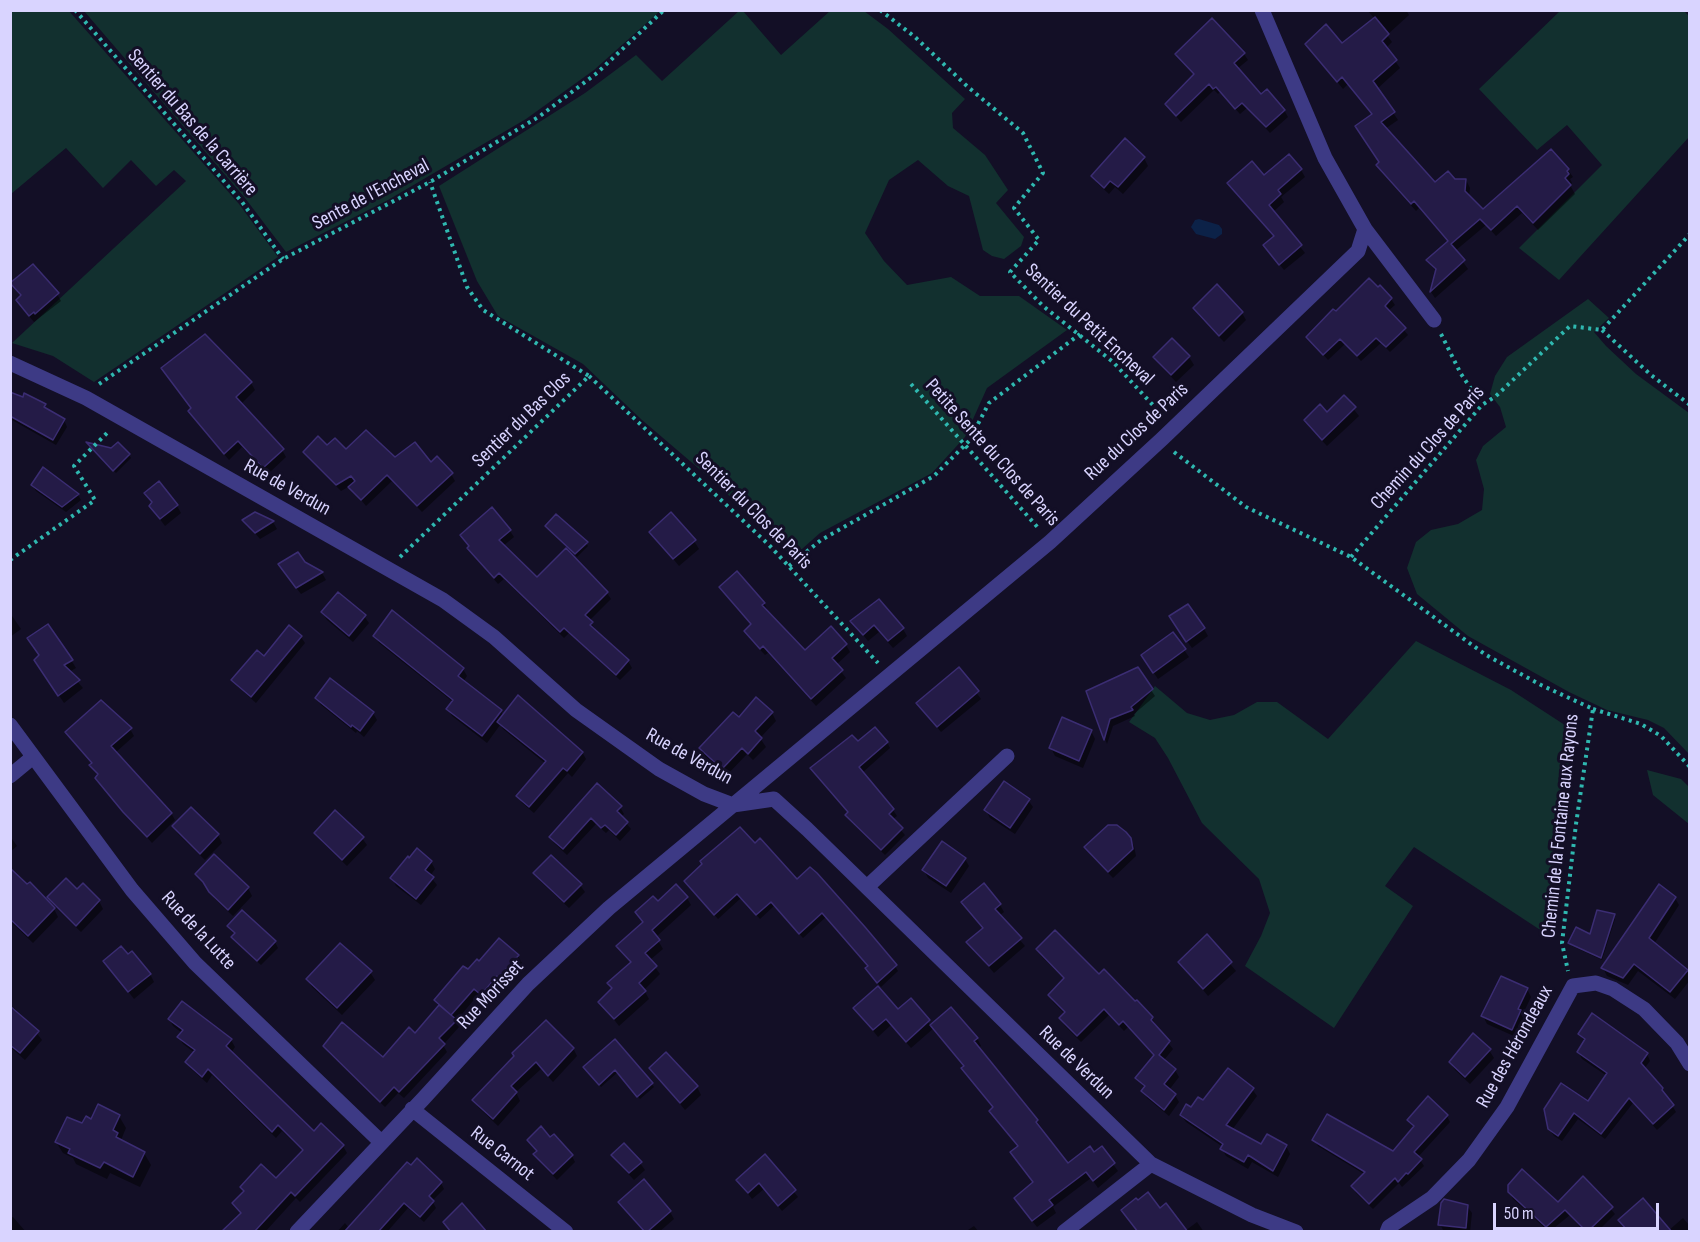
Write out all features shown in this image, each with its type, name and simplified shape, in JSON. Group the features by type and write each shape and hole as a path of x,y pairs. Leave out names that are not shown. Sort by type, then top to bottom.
{"street":[{"path":"1262,10 1325,158 1365,230 1434,320"},
{"name":"Rue du Clos de Paris","path":"733,805 1050,542 1168,433 1358,251 1365,230"},
{"name":"Rue de Verdun","path":"10,363 86,398 443,600 494,637 576,710 659,769 704,794 733,805 774,799 1151,1164 1252,1215 1296,1232"},
{"name":"Rue de la Lutte","path":"10,725 132,890 195,963 381,1142"},
{"path":"867,887 1007,756"},
{"path":"10,776 33,757"},
{"name":"Rue Morisset","path":"297,1232 528,984 609,908 733,805"},
{"name":"Rue des Hérondeaux","path":"1387,1232 1389,1227 1431,1198 1469,1160 1507,1107 1573,986 1596,983 1613,989 1644,1009 1677,1043 1689,1064"},
{"name":"Rue Carnot","path":"412,1109 566,1232"},
{"path":"1064,1232 1151,1164"}],"path":[{"name":"Sentier du Bas de la Carrière","path":"75,10 242,202 283,259"},
{"name":"Sente de l'Encheval","path":"86,398 98,384 283,259 430,182 540,116 597,74 664,10"},
{"name":"Sentier du Petit Encheval","path":"880,10 915,37 968,87 1023,133 1043,173 1014,208 1039,240 1011,272 1043,306 1113,362 1168,433"},
{"name":"Sentier du Bas Clos","path":"388,568 589,376 483,310 467,287 430,182"},
{"path":"1689,234 1602,330 1651,375 1689,405"},
{"path":"1434,320 1461,374 1482,405"},
{"name":"Chemin du Clos de Paris","path":"1351,557 1482,405 1496,396 1570,326 1602,330"},
{"path":"789,566 821,540 934,476 964,445 989,403 1080,334"},
{"name":"Sentier du Clos de Paris","path":"589,376 732,509 789,566 889,675"},
{"name":"Petite Sente du Clos de Paris","path":"911,384 1050,542"},
{"path":"10,560 95,500 74,465 121,418"},
{"name":"Chemin de la Fontaine aux Rayons","path":"1168,433 1179,457 1246,507 1351,557 1486,655 1541,685 1593,709 1576,824 1563,943 1573,986"},
{"path":"1593,709 1641,724 1661,736 1689,767"}],"green space":[{"path":"11,10 69,11 239,204 278,257 94,382 53,356 12,343 186,181 174,170 156,186 131,160 103,188 66,148 11,194"},
{"path":"1683,10 1690,17 1689,137 1559,280 1519,248 1602,165 1567,125 1537,150 1479,89 1560,11"},
{"path":"84,11 660,11 594,70 526,119 388,200 286,252 245,198"},
{"path":"739,11 743,11 781,55 830,11 864,11 888,29 965,99 952,113 953,128 985,155 1008,190 996,203 1024,237 1021,246 1004,259 992,256 983,250 969,196 948,186 918,160 889,180 865,233 884,261 907,285 951,277 980,296 1019,296 1067,330 987,388 965,437 932,473 820,533 793,557 718,485 642,420 583,364 498,316 477,281 439,186 585,93 636,55 662,81"},
{"path":"1588,299 1609,318 1594,332 1606,346 1636,374 1689,413 1689,754 1664,728 1648,720 1607,710 1569,692 1468,636 1417,594 1407,568 1416,542 1431,530 1458,524 1482,510 1484,489 1476,460 1483,446 1506,427 1500,407 1490,394 1495,376 1507,357"},
{"path":"1416,641 1511,690 1571,729 1574,760 1561,855 1554,939 1414,847 1385,886 1413,906 1334,1028 1245,966 1270,913 1259,879 1202,823 1155,738 1129,722 1155,686 1187,713 1210,720 1234,715 1257,702 1277,702 1328,739"},
{"path":"1647,770 1681,779 1689,787 1689,824 1653,795"}],"water":[{"path":"1195,220 1219,225 1222,234 1215,239 1196,234 1191,227"}],"building":[{"path":"1375,17 1389,34 1382,41 1397,60 1373,81 1395,112 1381,122 1435,182 1448,171 1455,179 1466,179 1465,191 1483,209 1551,149 1569,169 1567,171 1569,174 1565,178 1571,185 1533,223 1517,206 1491,230 1480,219 1451,244 1465,260 1430,292 1436,269 1426,260 1448,241 1414,201 1411,204 1376,165 1379,162 1355,126 1372,114 1342,77 1337,82 1305,44 1326,24 1342,43"},
{"path":"1212,18 1245,53 1234,63 1261,94 1267,89 1285,110 1266,127 1242,103 1235,109 1216,87 1213,89 1209,84 1176,116 1165,104 1194,74 1175,54"},
{"path":"1125,138 1145,157 1118,187 1110,181 1104,188 1091,176"},
{"path":"1289,154 1302,169 1278,190 1281,194 1269,205 1302,245 1279,265 1263,245 1274,236 1227,183 1252,161 1264,175"},
{"path":"33,264 59,293 35,314 34,312 29,316 16,300 21,295 10,283"},
{"path":"1369,278 1378,287 1380,285 1392,298 1385,306 1406,328 1386,347 1376,338 1357,356 1340,339 1323,355 1306,337 1333,309 1336,311"},
{"path":"1217,284 1243,312 1219,336 1193,308"},
{"path":"205,334 252,382 236,397 284,449 263,468 238,441 224,454 188,411 191,408 161,368"},
{"path":"1172,338 1190,356 1171,375 1153,357"},
{"path":"10,392 23,397 24,393 46,404 44,407 65,419 53,440 10,416"},
{"path":"1344,395 1356,407 1322,440 1304,420 1320,404 1327,412"},
{"path":"366,430 395,457 415,442 431,462 437,456 453,473 417,506 387,475 361,500 348,487 355,481 351,476 336,485 303,452 318,436 327,445 335,438 346,449"},
{"path":"86,442 111,448 118,442 130,454 113,471"},
{"path":"43,467 79,494 62,507 31,485"},
{"path":"159,481 178,505 160,519 149,506 152,502 144,493"},
{"path":"492,507 511,530 499,540 537,577 566,548 608,592 585,615 593,622 590,625 629,660 616,675 564,628 560,632 499,573 494,578 467,548 469,546 460,535"},
{"path":"255,512 274,521 255,533 242,520"},
{"path":"671,512 696,540 673,559 649,532"},
{"path":"556,514 588,542 575,554 545,526"},
{"path":"298,552 305,562 323,572 296,588 278,564"},
{"path":"737,571 765,603 762,605 805,650 831,626 847,644 832,658 843,670 811,699 763,646 760,649 744,631 751,624 719,587"},
{"path":"338,592 366,615 349,636 321,612"},
{"path":"879,599 904,628 888,641 874,625 863,635 850,621"},
{"path":"1188,604 1205,628 1186,642 1169,616"},
{"path":"392,610 464,668 458,676 502,710 482,736 446,709 453,700 373,636"},
{"path":"48,624 73,660 64,665 80,680 58,696 34,660 39,655 27,638"},
{"path":"289,625 302,636 251,697 231,680 257,650 264,656"},
{"path":"1173,632 1186,649 1153,673 1141,655"},
{"path":"959,667 979,691 937,727 916,703"},
{"path":"1138,667 1153,689 1131,707 1133,710 1110,719 1104,740 1086,691"},
{"path":"330,678 374,712 360,731 352,725 351,727 315,698"},
{"path":"518,695 583,752 567,771 563,768 529,807 516,796 546,761 497,722"},
{"path":"756,697 773,712 755,731 762,738 748,754 742,748 722,769 699,748 733,712 739,717"},
{"path":"101,700 132,728 111,746 172,813 147,837 95,778 98,774 89,765 92,763 65,732"},
{"path":"1062,717 1092,730 1079,761 1049,748"},
{"path":"875,727 888,742 859,767 894,809 889,814 903,828 881,850 845,815 848,812 810,768 852,735 858,741"},
{"path":"1004,781 1030,799 1010,828 984,810"},
{"path":"597,783 622,806 617,811 628,822 616,835 605,825 601,828 591,818 563,849 549,837"},
{"path":"191,807 219,834 200,854 172,826"},
{"path":"335,810 364,837 342,860 314,833"},
{"path":"1108,825 1117,825 1126,832 1131,838 1133,849 1108,872 1084,847"},
{"path":"740,827 755,843 760,838 797,879 810,867 817,873 897,965 877,983 865,968 868,966 822,913 799,934 771,902 756,915 737,894 714,915 684,881 702,864 700,861"},
{"path":"942,841 966,858 946,886 922,870"},
{"path":"417,848 432,861 425,870 434,877 416,899 390,878"},
{"path":"214,854 249,887 228,910 209,892 195,874"},
{"path":"551,855 582,884 564,902 533,873"},
{"path":"10,868 27,884 30,882 55,908 28,936 10,919"},
{"path":"66,878 77,889 83,883 100,900 76,926 47,897"},
{"path":"984,883 1001,904 995,909 1022,938 989,966 966,942 983,928 961,902"},
{"path":"676,884 688,897 652,930 660,940 645,953 657,966 639,983 646,991 614,1019 598,1002 612,988 607,983 631,962 616,946 643,922 635,912 653,896 658,901"},
{"path":"1659,884 1676,897 1649,938 1688,970 1670,992 1634,964 1623,978 1601,968"},
{"path":"242,910 276,941 257,961 231,937 235,933 227,926"},
{"path":"1597,910 1615,914 1601,958 1568,943 1576,927 1590,934"},
{"path":"1055,930 1099,974 1104,969 1135,1001 1137,1000 1153,1017 1151,1020 1170,1041 1159,1055 1176,1069 1164,1084 1176,1094 1164,1110 1141,1091 1145,1086 1135,1078 1154,1055 1123,1021 1119,1025 1104,1009 1077,1036 1059,1018 1065,1012 1048,995 1064,978 1036,949"},
{"path":"1207,934 1232,962 1203,989 1178,962"},
{"path":"499,938 519,955 481,995 474,989 451,1015 434,1000 463,966 468,969 477,959 479,961"},
{"path":"340,943 372,971 337,1008 306,979"},
{"path":"121,946 128,954 132,951 151,974 128,992 103,961"},
{"path":"1501,976 1528,988 1518,1009 1521,1010 1512,1030 1481,1016"},
{"path":"878,986 898,1009 911,998 930,1020 906,1042 886,1019 873,1030 853,1008"},
{"path":"182,1001 232,1039 226,1046 314,1131 321,1123 344,1145 295,1196 291,1192 254,1232 221,1232 241,1213 232,1203 244,1191 240,1187 261,1164 276,1178 303,1150 278,1125 272,1132 208,1069 202,1077 185,1062 195,1050 177,1037 183,1030 168,1019"},
{"path":"439,1005 457,1020 439,1038 445,1044 399,1092 394,1087 380,1102 323,1046 342,1022 383,1057 409,1027 415,1033"},
{"path":"10,1006 39,1031 20,1053 10,1045"},
{"path":"951,1007 978,1038 974,1041 1038,1120 1036,1122 1068,1163 1090,1146 1094,1152 1102,1146 1115,1163 1093,1181 1086,1172 1049,1200 1053,1205 1032,1221 1014,1198 1033,1182 1010,1152 1018,1146 989,1111 993,1107 961,1068 964,1066 930,1025"},
{"path":"1592,1013 1648,1053 1641,1063 1663,1088 1662,1090 1674,1105 1653,1124 1629,1098 1601,1134 1574,1113 1558,1136 1548,1129 1544,1109 1561,1083 1588,1101 1607,1073 1577,1052 1585,1039 1578,1034"},
{"path":"546,1020 574,1048 548,1076 536,1062 511,1086 517,1092 493,1119 472,1100 514,1056 512,1053"},
{"path":"1473,1033 1491,1049 1465,1077 1449,1062"},
{"path":"615,1039 653,1083 637,1097 615,1070 599,1085 583,1067"},
{"path":"666,1052 698,1086 680,1103 649,1068"},
{"path":"1228,1068 1254,1088 1226,1125 1261,1144 1267,1134 1287,1145 1273,1171 1248,1155 1244,1162 1220,1149 1223,1144 1180,1115 1186,1104 1191,1107 1198,1097 1203,1100"},
{"path":"1428,1096 1448,1115 1414,1152 1422,1159 1398,1182 1395,1178 1369,1204 1351,1186 1365,1172 1312,1140 1327,1114 1393,1151 1414,1126 1407,1120"},
{"path":"98,1104 120,1115 113,1130 118,1133 116,1137 145,1152 133,1177 104,1162 100,1168 68,1153 70,1149 55,1142 67,1117 82,1123 86,1116 91,1119"},
{"path":"541,1126 550,1137 554,1134 573,1155 553,1174 533,1154 537,1151 527,1140"},
{"path":"624,1143 642,1162 629,1173 611,1155"},
{"path":"765,1154 796,1190 778,1206 759,1183 748,1193 736,1180"},
{"path":"417,1158 442,1182 429,1196 434,1201 420,1217 404,1203 378,1232 344,1232 407,1162 411,1165"},
{"path":"1522,1169 1558,1202 1583,1176 1613,1207 1587,1232 1565,1210 1546,1227 1508,1192 1508,1185"},
{"path":"644,1179 671,1211 647,1232 618,1202"},
{"path":"1148,1192 1160,1208 1166,1203 1188,1232 1138,1232 1121,1210"},
{"path":"1643,1198 1672,1232 1629,1232 1618,1220"},
{"path":"1444,1199 1468,1205 1466,1228 1438,1225 1441,1203"},
{"path":"462,1203 487,1232 451,1232 443,1222"}]}
